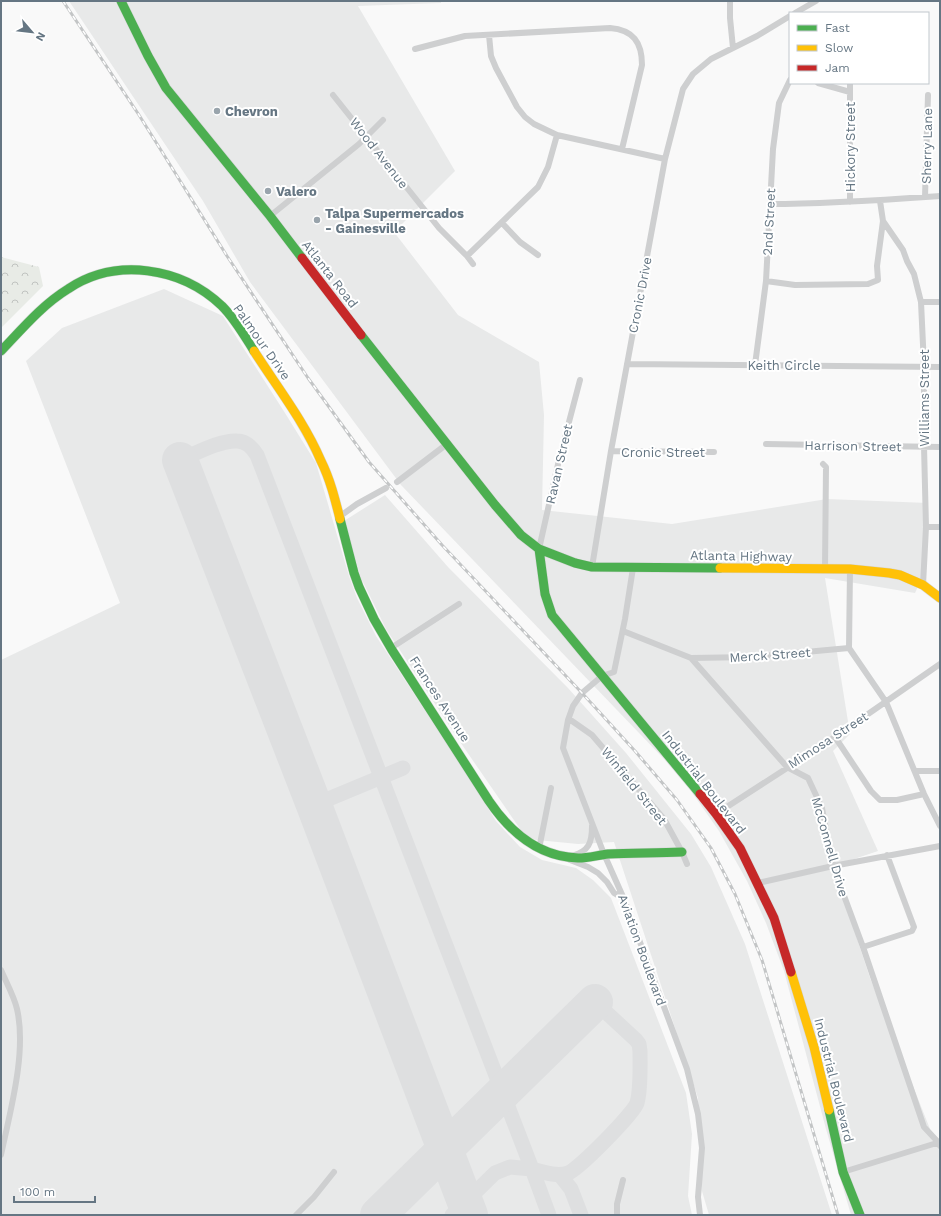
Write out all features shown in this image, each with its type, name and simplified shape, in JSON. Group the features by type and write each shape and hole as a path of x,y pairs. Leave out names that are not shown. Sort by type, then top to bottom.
{"street":[{"name":"Atlanta Road","path":"121,1 141,44 166,88 270,216 495,505 522,535 539,549"},
{"path":"730,1 733,48"},
{"path":"797,12 816,1"},
{"name":"Cronic Drive","path":"592,567 611,451 666,159 683,89 693,74 711,59 757,36 789,17"},
{"path":"415,50 465,36 610,28 622,29 632,35 642,54 642,65 622,148"},
{"path":"489,35 491,56 496,68 517,107 525,117 534,124 557,134 666,159"},
{"name":"2nd Street","path":"755,365 766,281 773,149 779,103 789,82"},
{"name":"Hickory Street","path":"822,84 850,92"},
{"name":"Hickory Street","path":"850,84 850,202"},
{"name":"Wood Avenue","path":"333,95 438,228 467,256 473,264"},
{"name":"Sherry Lane","path":"926,197 928,95"},
{"path":"270,216 367,137 383,120"},
{"path":"467,256 538,187 548,168 557,134"},
{"path":"770,204 818,204 940,196"},
{"path":"766,281 794,285 868,284 878,280 877,266 883,221 880,201"},
{"name":"Williams Street","path":"883,221 903,250 906,261 914,274 921,302 924,366 926,527 923,585"},
{"path":"502,222 520,242 538,255"},
{"name":"Palmour Drive","path":"1,351 49,303 77,282 92,276 112,271 136,269 158,271 194,285 222,307 236,323 305,430 318,453 327,475 339,517"},
{"path":"921,302 940,302"},
{"name":"Keith Circle","path":"628,364 940,367"},
{"name":"Ravan Street","path":"539,549 559,460 580,380"},
{"path":"398,482 447,444"},
{"name":"Harrison Street","path":"766,444 940,447"},
{"name":"Cronic Street","path":"611,451 714,452"},
{"path":"823,464 826,467 825,569"},
{"path":"339,517 357,504 386,488"},
{"name":"Frances Avenue","path":"339,517 347,553 359,588 372,616 391,648 502,818 514,831 539,849 567,857 584,858 604,854 682,852"},
{"path":"926,527 940,527"},
{"name":"Atlanta Highway","path":"539,549 575,563 592,567 850,569 889,573 900,575 923,585 940,598"},
{"name":"Industrial Boulevard","path":"539,549 545,594 552,615 716,814 740,848 758,883 774,918 814,1047 843,1172 860,1215"},
{"path":"602,676 614,672 623,631 633,568"},
{"path":"850,569 849,648 886,702 916,771 924,794 940,826"},
{"path":"391,648 458,604"},
{"name":"McConnell Drive","path":"623,631 691,658 788,767 808,778 822,808 833,866 863,947 924,1127 939,1143"},
{"name":"Merck Street","path":"691,658 752,658 849,648"},
{"name":"Mimosa Street","path":"716,814 835,737 940,664"},
{"name":"Aviation Boulevard","path":"602,676 582,693 573,706 568,720 563,748 604,854 624,900 686,1069 698,1114 702,1148 698,1197 700,1215"},
{"name":"Winfield Street","path":"568,720 572,721 592,735 664,819 687,864"},
{"path":"835,737 871,791 880,800 897,800 924,794"},
{"path":"916,771 940,771"},
{"path":"539,849 550,788"},
{"path":"567,857 582,852 587,848 591,841 592,822"},
{"path":"758,883 887,855 940,846"},
{"path":"863,947 912,931 914,927 887,855"},
{"name":"Frances Avenue","path":"567,857 571,861 588,867 598,873 607,882 614,893 624,900"},
{"path":"1,970 17,1009 20,1037 16,1081 1,1155"},
{"path":"843,1172 939,1143"},
{"path":"296,1215 314,1197 334,1172"},
{"path":"617,1215 617,1204 624,1180"}],"shaded area":[{"path":"69,1 441,1 441,3 358,6 455,171 394,232 458,315 539,362 544,415 542,510 672,524 827,499 928,503 924,573 915,593 825,578 850,734 833,751 878,851 833,866 870,978 934,1139 940,1146 940,1215 851,1215 826,1129 784,971 766,923 747,881 719,831 691,791 664,759 401,485 250,282 203,201"},
{"path":"164,289 223,316 285,413 316,463 349,576 357,598 376,636 496,821 520,847 542,860 576,868 593,880 611,898 686,1093 692,1134 688,1196 692,1215 1,1215 1,660 120,603 26,361 62,328"},
{"path":"385,495 448,567 568,688 626,753 691,834 711,867 745,944 832,1215 709,1215 702,1191 698,1098 614,842 578,844 527,839 456,736 386,629 361,578 344,521"}],"green space":[{"path":"1,257 39,267 43,286 1,328"}],"taxiway":[{"path":"180,460 215,445 230,441 240,441 246,443 257,455 532,1169 550,1174 564,1174 574,1170 616,1129 634,1109 637,1103 640,1077 639,1044 595,1002"},
{"path":"314,805 403,768"},
{"path":"452,1215 495,1173 510,1167 532,1169 549,1215"},
{"path":"560,1175 571,1189 581,1215"}],"runway":[{"path":"180,460 314,805 470,1215"},
{"path":"378,1215 595,1002"}],"railway":[{"path":"63,1 139,115 227,256 308,378 369,462 442,545 635,751 677,800 711,848 735,894 762,960 838,1215"}],"traffic: fast":[{"path":"121,1 148,56 166,88 270,216 302,258"},
{"path":"1,351 41,310 68,289 87,279 107,273 127,270 148,271 168,275 187,282 206,293 222,306 231,316 254,351"},
{"path":"361,335 495,505 521,535 539,549 575,563 592,567 720,568"},
{"path":"340,519 354,573 374,619 392,650 489,801 506,823 526,841 538,848 564,857 582,858 608,854 682,852"},
{"path":"539,549 545,594 552,615 700,794"},
{"path":"829,1110 843,1172 860,1215"}],"traffic: slow":[{"path":"254,351 307,432 330,482 340,519"},
{"path":"720,568 850,569 889,573 900,575 923,585 940,598"},
{"path":"791,972 814,1047 829,1110"}],"traffic: jam":[{"path":"302,258 361,335"},
{"path":"700,794 740,848 774,918 791,972"}],"place":[{"name":"Chevron","path":"217,111"},
{"name":"Valero","path":"268,191"},
{"name":"Talpa Supermercados - Gainesville","path":"317,220"}]}
